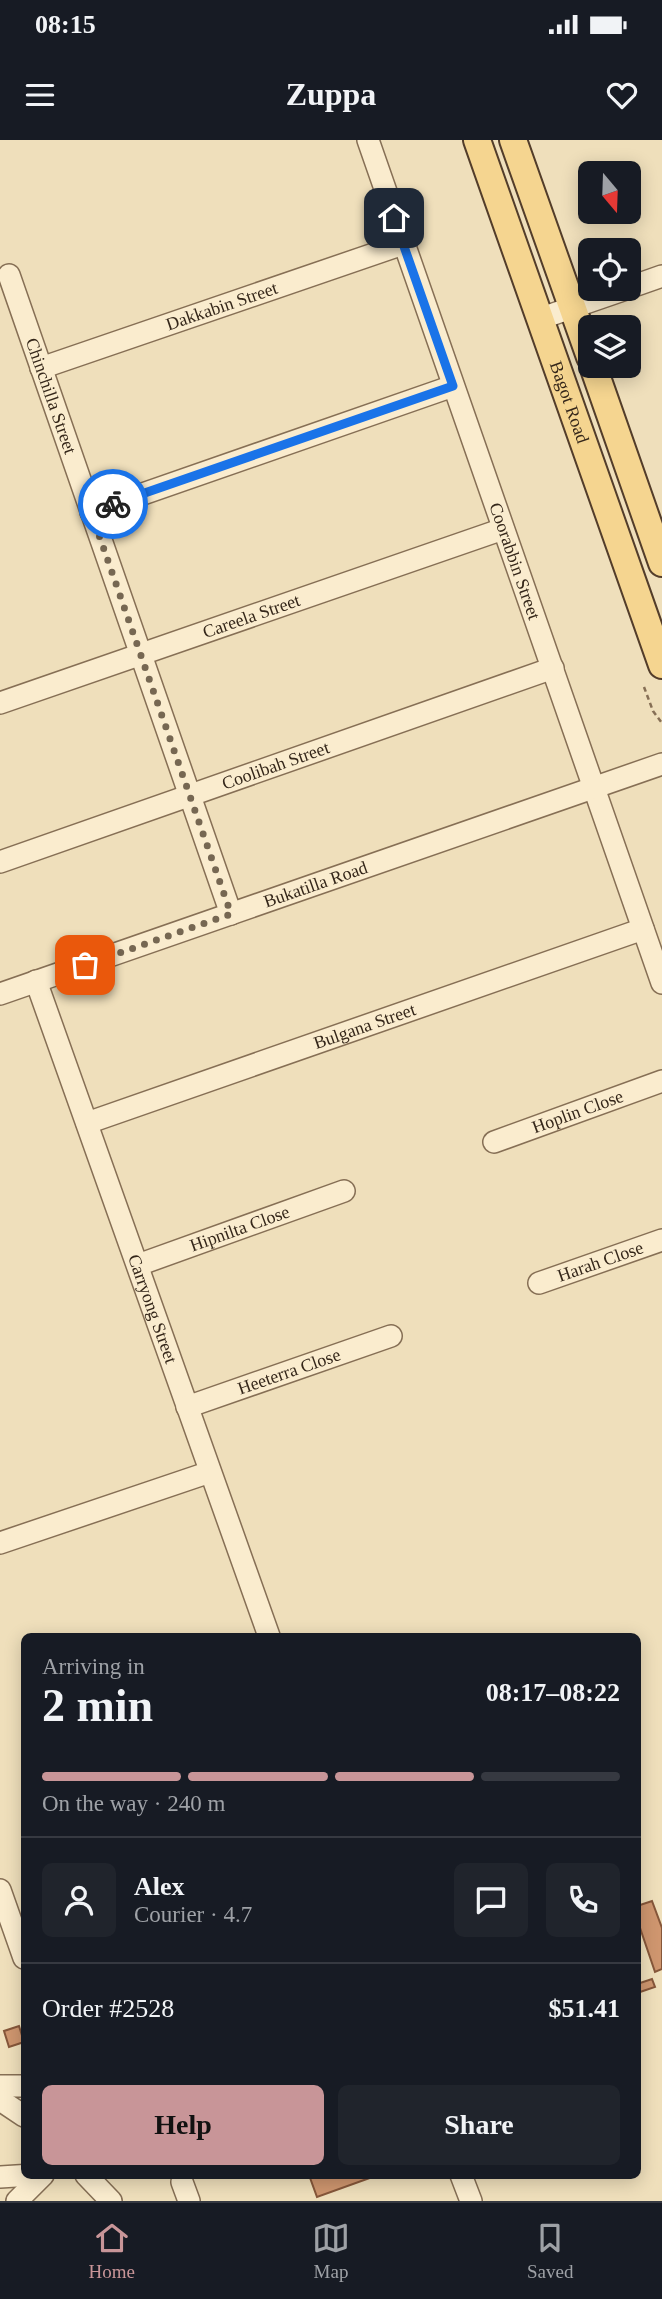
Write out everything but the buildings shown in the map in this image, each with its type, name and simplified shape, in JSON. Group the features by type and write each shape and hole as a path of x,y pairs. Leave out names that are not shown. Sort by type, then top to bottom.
{"main road":[{"name":"Bagot Road","path":"477,140 662,665"},
{"name":"Bagot Road","path":"513,140 578,324"},
{"name":"Bagot Road","path":"597,378 662,563"}],"street":[{"name":"Coorabbin Street","path":"368,140 662,983"},
{"name":"Dakkabin Street","path":"41,368 403,244"},
{"name":"Chinchilla Street","path":"9,275 231,914"},
{"path":"641,283 662,276"},
{"path":"540,319 589,301"},
{"path":"91,512 453,386"},
{"name":"Careela Street","path":"0,703 503,529"},
{"name":"Coolibah Street","path":"0,862 552,668"},
{"name":"Bukatilla Road","path":"0,994 662,764"},
{"name":"Bulgana Street","path":"87,1123 643,929"},
{"name":"Carryong Street","path":"36,981 268,1633"},
{"name":"Hoplin Close","path":"494,1142 662,1081"},
{"name":"Hipnilta Close","path":"138,1265 344,1191"},
{"name":"Harah Close","path":"539,1283 662,1240"},
{"name":"Heeterra Close","path":"187,1407 391,1336"},
{"path":"0,1543 210,1472"},
{"path":"0,1889 21,1949"},
{"path":"0,2086 21,2086"},
{"path":"0,2100 21,2114"},
{"path":"0,2177 35,2184"},
{"path":"90,2179 111,2201"},
{"path":"463,2179 471,2201"},
{"path":"17,2201 35,2184"}],"path":[{"path":"645,687 653,711 662,723"}],"way so far":[{"path":"85,965 231,914 91,512 113,504"}],"route":[{"path":"113,504 453,386 394,218"}]}
